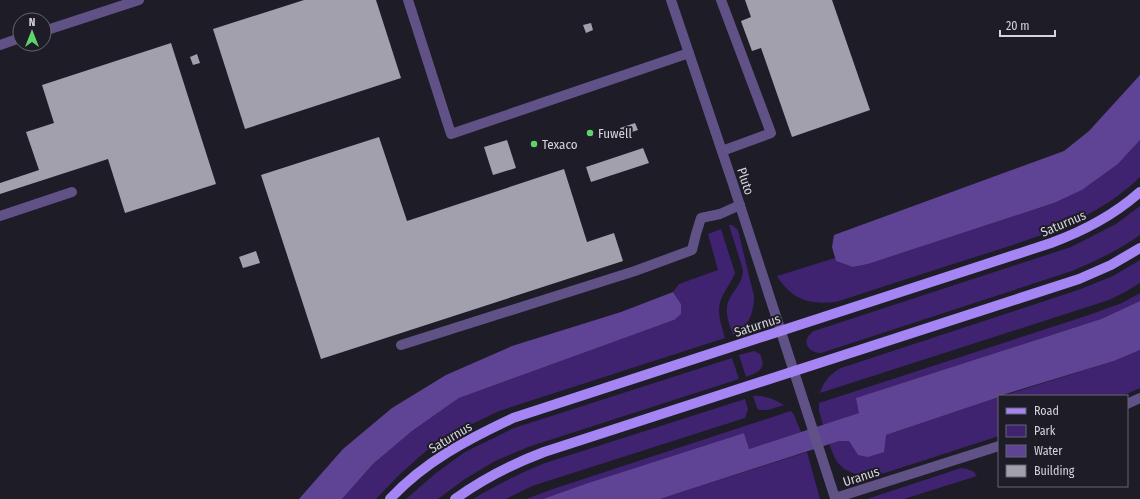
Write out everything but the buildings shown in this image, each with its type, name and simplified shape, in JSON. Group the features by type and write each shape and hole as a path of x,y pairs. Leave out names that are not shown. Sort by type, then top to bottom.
{"main road":[{"name":"Saturnus","path":"390,499 426,467 452,449 513,418 1061,239 1101,221 1140,192"},
{"path":"455,499 468,489 495,473 532,457 1079,279 1111,265 1140,248"}],"street":[{"path":"52,28 139,0"},
{"path":"408,0 451,134 689,53"},
{"name":"Pluto","path":"671,0 722,150 794,372"},
{"path":"721,0 771,133 722,150"},
{"path":"0,45 12,41"},
{"path":"0,216 72,192"},
{"path":"401,345 635,271 692,250 701,218 720,214 740,205"},
{"name":"Uranus","path":"794,372 835,498 998,446"},
{"path":"1128,404 1140,398"}],"green space":[{"path":"1140,140 1140,177 1122,193 1103,206 1039,236 836,302 826,303 802,299 788,290 777,276 835,258 836,261 853,267 868,264 1054,203 1082,190 1118,164"},
{"path":"1140,206 1140,235 1107,255 1072,271 821,353 812,351 807,345 810,334 814,331 1071,247 1116,224"},
{"path":"729,225 732,225 738,230 754,296 750,318 743,328 733,335 728,318 727,307 730,297 741,280 743,270"},
{"path":"721,229 735,273 719,306 720,322 725,338 499,411 460,430 426,451 400,474 376,499 342,499 373,464 412,431 459,398 674,320 681,304 673,292 679,284 718,270 708,234"},
{"path":"1140,260 1140,283 1109,300 820,393 828,378 841,368 1078,290 1113,276"},
{"path":"1140,293 1140,301 1101,319 857,398 860,413 823,425 819,411 819,403 1089,315 1122,303"},
{"path":"1140,350 1140,388 1124,395 1005,395 1114,361"},
{"path":"754,351 760,354 763,363 762,367 755,373 746,377 739,355"},
{"path":"732,358 739,379 528,447 495,461 465,479 438,499 406,499 436,473 465,452 514,428"},
{"path":"753,396 769,398 784,405 768,410 759,410"},
{"path":"998,397 998,436 888,472 862,475 850,472 844,469 837,462 829,444 839,441 849,441 858,455 886,435"},
{"path":"745,399 748,409 745,418 532,486 506,499 473,499 545,463"},
{"path":"791,411 801,432 749,449 744,433 543,499 526,499 553,489"},
{"path":"807,452 820,499 660,499"},
{"path":"961,468 974,472 977,476 904,499 867,499"}],"water":[{"path":"1140,75 1140,140 1118,164 1082,190 1054,203 868,264 853,267 836,261 832,247 834,235 1064,151 1089,131"},
{"path":"673,292 681,304 681,314 674,320 459,398 412,431 373,464 342,499 299,499 343,449 392,408 446,375 512,346 621,312"},
{"path":"1140,301 1140,350 1114,361 1002,395 998,395 998,397 886,435 884,452 868,457 858,455 849,441 839,441 660,499 543,499 744,433 749,449 859,413 856,398 1101,319"}],"place":[{"name":"Fuwell","path":"590,133"},
{"name":"Texaco","path":"534,144"}]}
